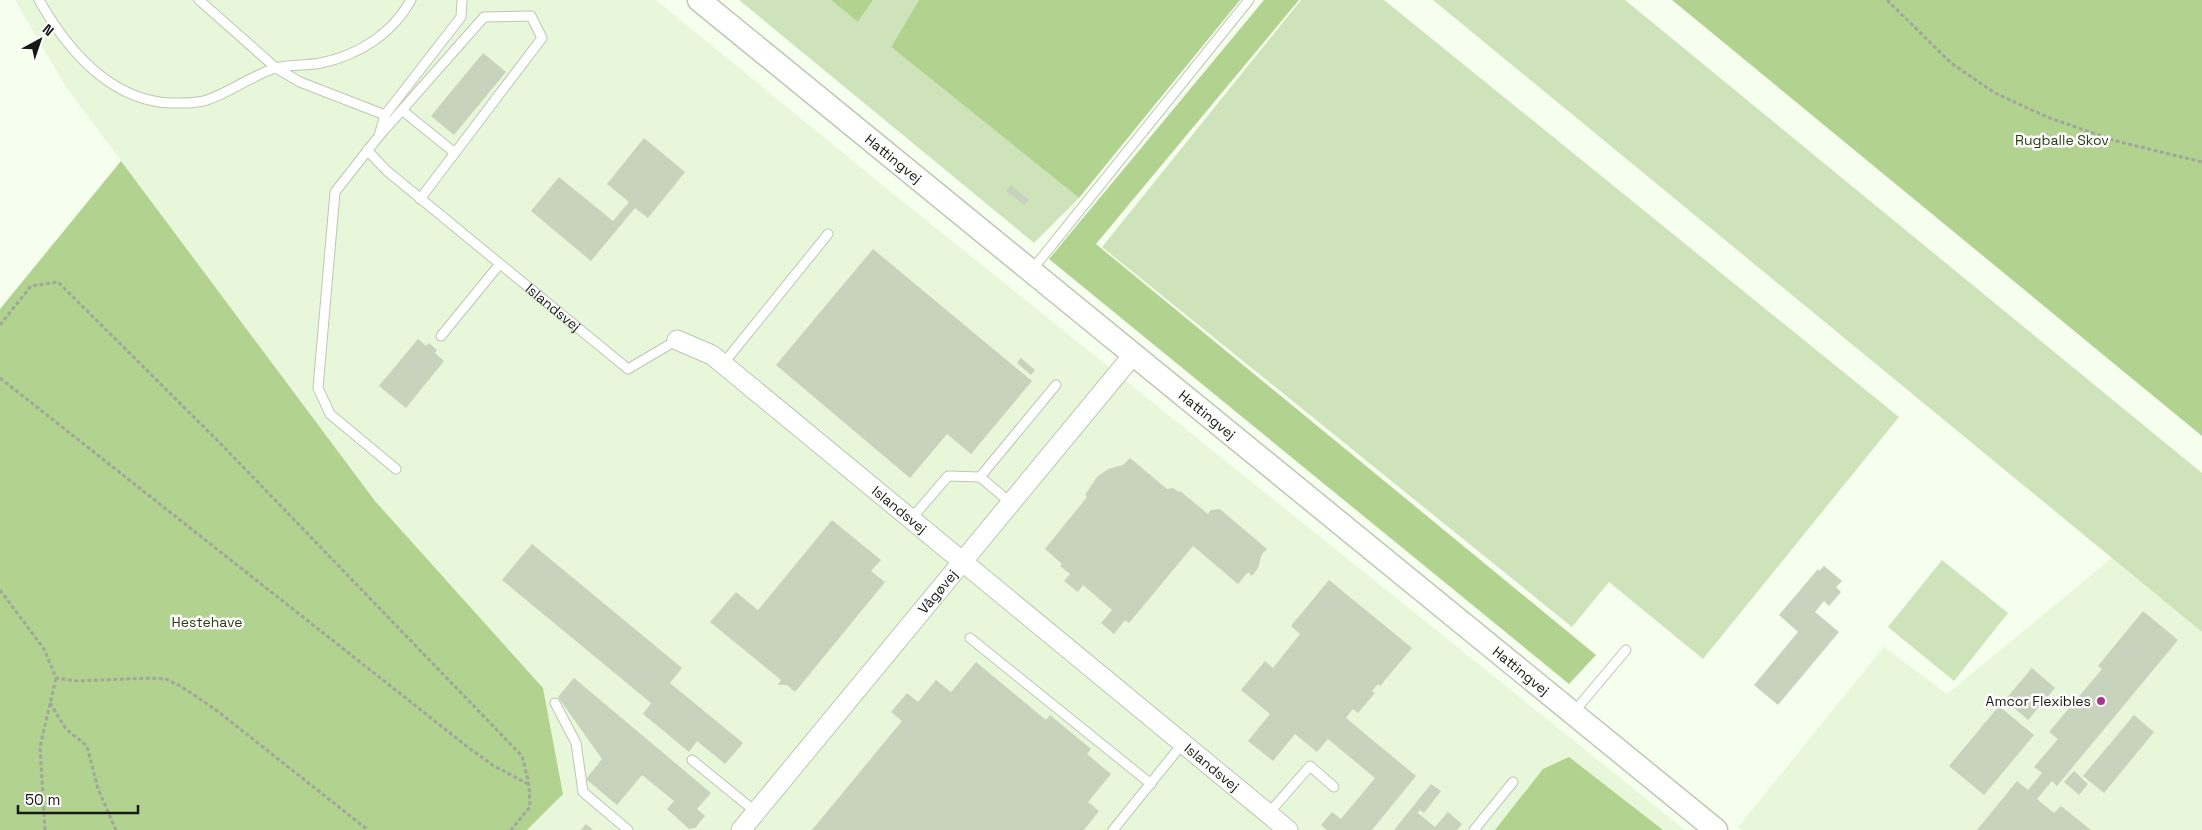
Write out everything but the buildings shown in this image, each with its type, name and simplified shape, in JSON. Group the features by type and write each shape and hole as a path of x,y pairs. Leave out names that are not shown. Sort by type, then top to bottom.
{"street":[{"name":"Hattingvej","path":"699,0 1716,830"},
{"name":"Islandsvej","path":"677,340 712,355 1288,830"},
{"name":"Vågøvej","path":"741,830 1133,355"}],"lane":[{"path":"39,0 65,39 103,79 130,94 152,102 180,103 206,100 276,68 321,63 350,54 382,36 404,13 411,0"},
{"path":"199,0 276,68 300,82 385,115"},
{"path":"379,136 385,115 461,17 462,0"},
{"path":"1031,271 1249,0"},
{"path":"396,469 330,414 318,388 335,192 367,150 484,17 531,16 542,38 420,199"},
{"path":"442,41 454,51"},
{"path":"403,111 455,153"},
{"name":"Islandsvej","path":"367,150 387,171 420,199 628,369 677,340"},
{"path":"723,364 828,234"},
{"path":"441,336 499,264"},
{"path":"980,477 1056,385"},
{"path":"912,519 948,476 980,477 1011,503"},
{"path":"970,638 1151,784"},
{"path":"1573,713 1626,650"},
{"path":"555,704 576,743 583,792 628,830"},
{"path":"1113,830 1183,743"},
{"path":"692,760 756,812"},
{"path":"1268,814 1310,766 1334,786"},
{"path":"1474,830 1513,782"}],"path":[{"path":"1887,0 1951,63 1995,93 2047,117 2116,141 2202,162"},
{"path":"0,325 31,286 58,282 228,452 522,756 529,784 530,807 511,830"},
{"path":"0,378 469,748 494,766 529,784"},
{"path":"0,590 44,649 56,678 40,747 45,830"},
{"path":"56,678 77,681 166,679 182,687 216,710 250,738 314,785 368,830"},
{"path":"50,703 66,729 87,746 98,789 116,830"}],"shaded area":[{"path":"15,0 656,0 886,188 1685,830 527,830 563,793 543,688 375,501 66,87"},
{"path":"739,0 831,0 858,22 873,0 919,0 891,47 1079,198 1034,243"},
{"path":"1301,0 1384,0 1899,417 1703,659 1609,582 1572,627 1102,247"},
{"path":"1433,0 1625,0 2202,473 2202,632"},
{"path":"2112,558 2202,632 2202,830 1742,830 1738,827 1884,647 1947,694"},
{"path":"1942,560 2008,613 1954,681 1888,627"}],"green space":[{"path":"831,0 873,0 858,22"},
{"path":"919,0 1240,0 1079,198 891,47"},
{"path":"1264,0 1299,0 1096,244 1596,655 1569,684 1049,259"},
{"name":"Rugballe Skov","path":"1672,0 2202,0 2202,436"},
{"name":"Hestehave","path":"121,161 375,501 543,688 563,794 527,830 0,830 0,309"},
{"path":"1569,757 1663,830 1495,830 1543,769"}],"place":[{"name":"Amcor Flexibles","path":"2101,701"}]}
